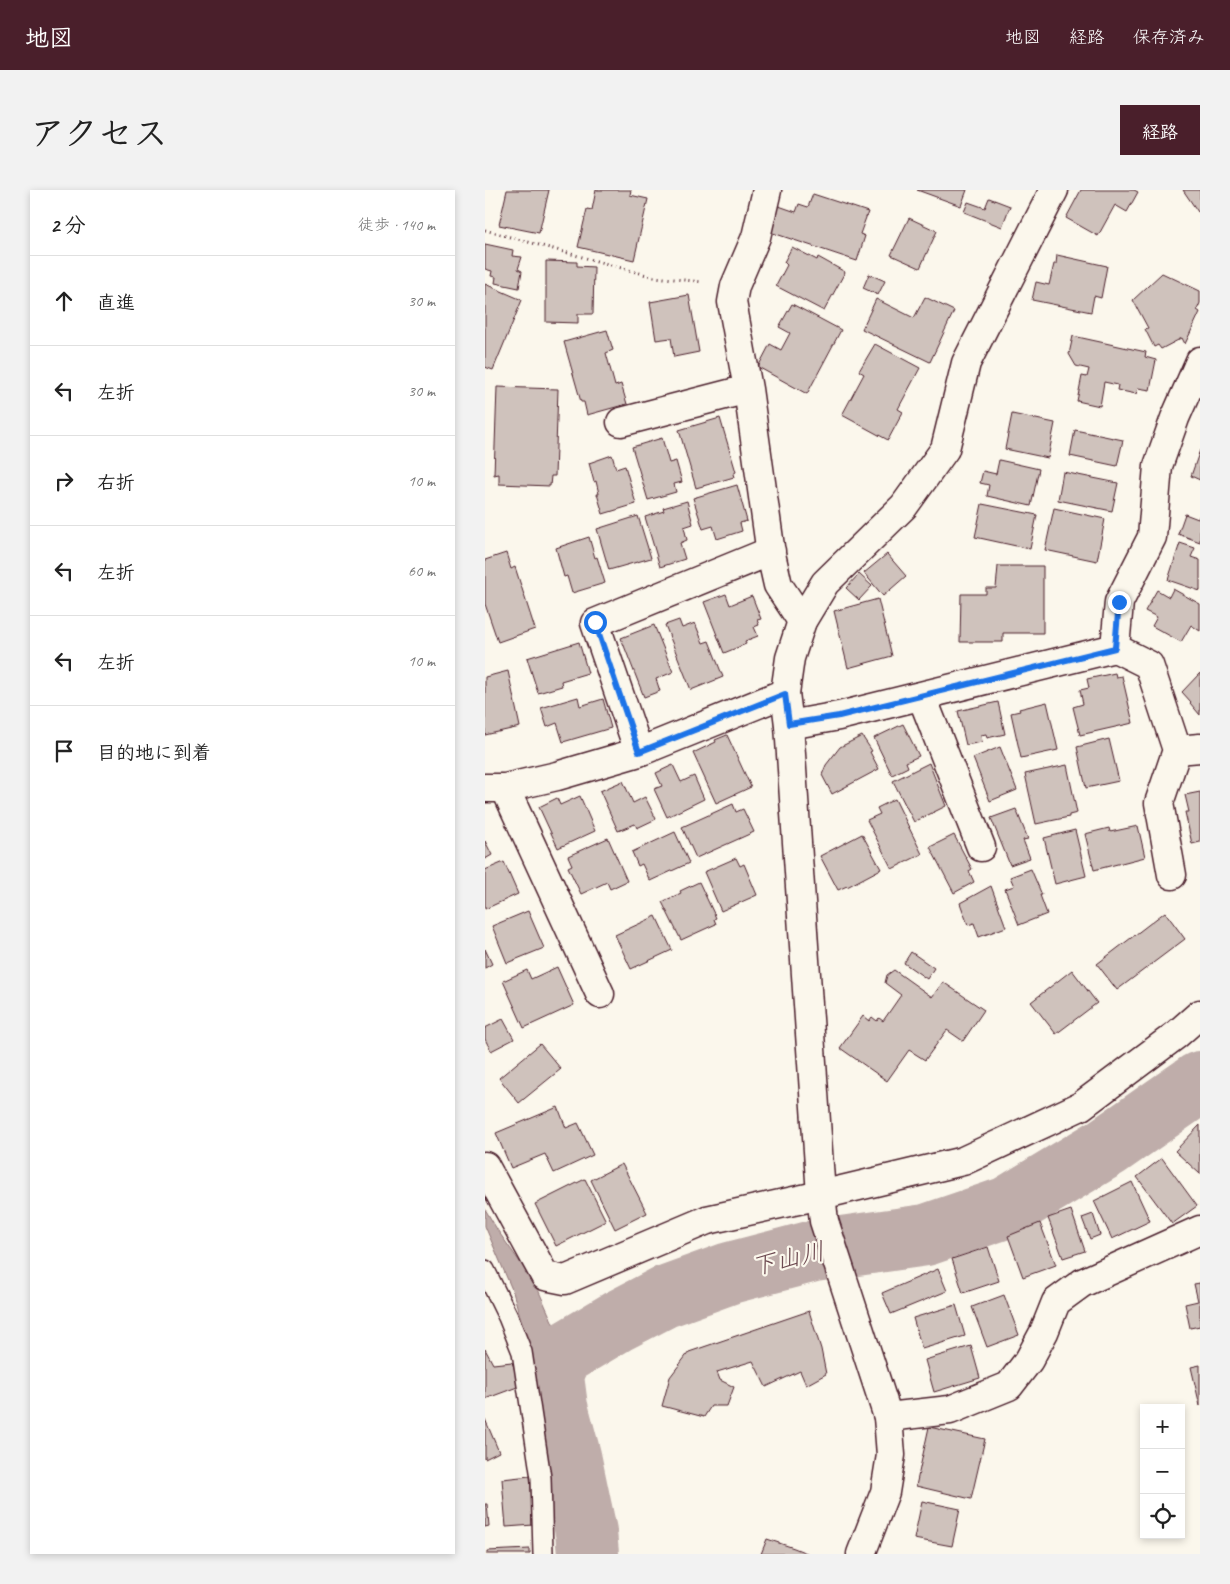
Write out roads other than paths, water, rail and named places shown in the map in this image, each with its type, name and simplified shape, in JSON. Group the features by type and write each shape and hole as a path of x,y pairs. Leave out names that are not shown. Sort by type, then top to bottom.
{"street":[{"path":"767,190 756,237 735,286 732,302 778,585 802,621"},
{"path":"861,1554 885,1492 891,1455 888,1418 843,1282 822,1208 789,724 785,694 790,658 802,621 825,583 904,506 945,449 966,363 1054,190"},
{"path":"1115,648 1119,602 1152,537 1158,466 1175,418 1200,361"},
{"path":"621,422 747,389"},
{"path":"639,752 595,622 771,551"},
{"path":"789,724 839,716 1115,648 1149,664 1189,749 1159,802 1172,875"},
{"path":"600,994 495,788 557,776 639,752 785,694"},
{"path":"922,696 981,847"},
{"path":"485,1166 545,1276 565,1280 707,1220 822,1208 963,1161 1081,1106 1176,1035 1200,1014"},
{"path":"888,1418 951,1410 1009,1386 1029,1360 1057,1302 1082,1283 1200,1230"}],"lane":[{"path":"485,1270 508,1317 522,1352 541,1478 543,1554"}],"waterway":[{"name":"下山川","path":"588,1554 586,1532 570,1456 557,1407 551,1361 618,1321 664,1297 730,1273 814,1251 926,1235 1008,1207 1107,1147 1200,1082"}]}
